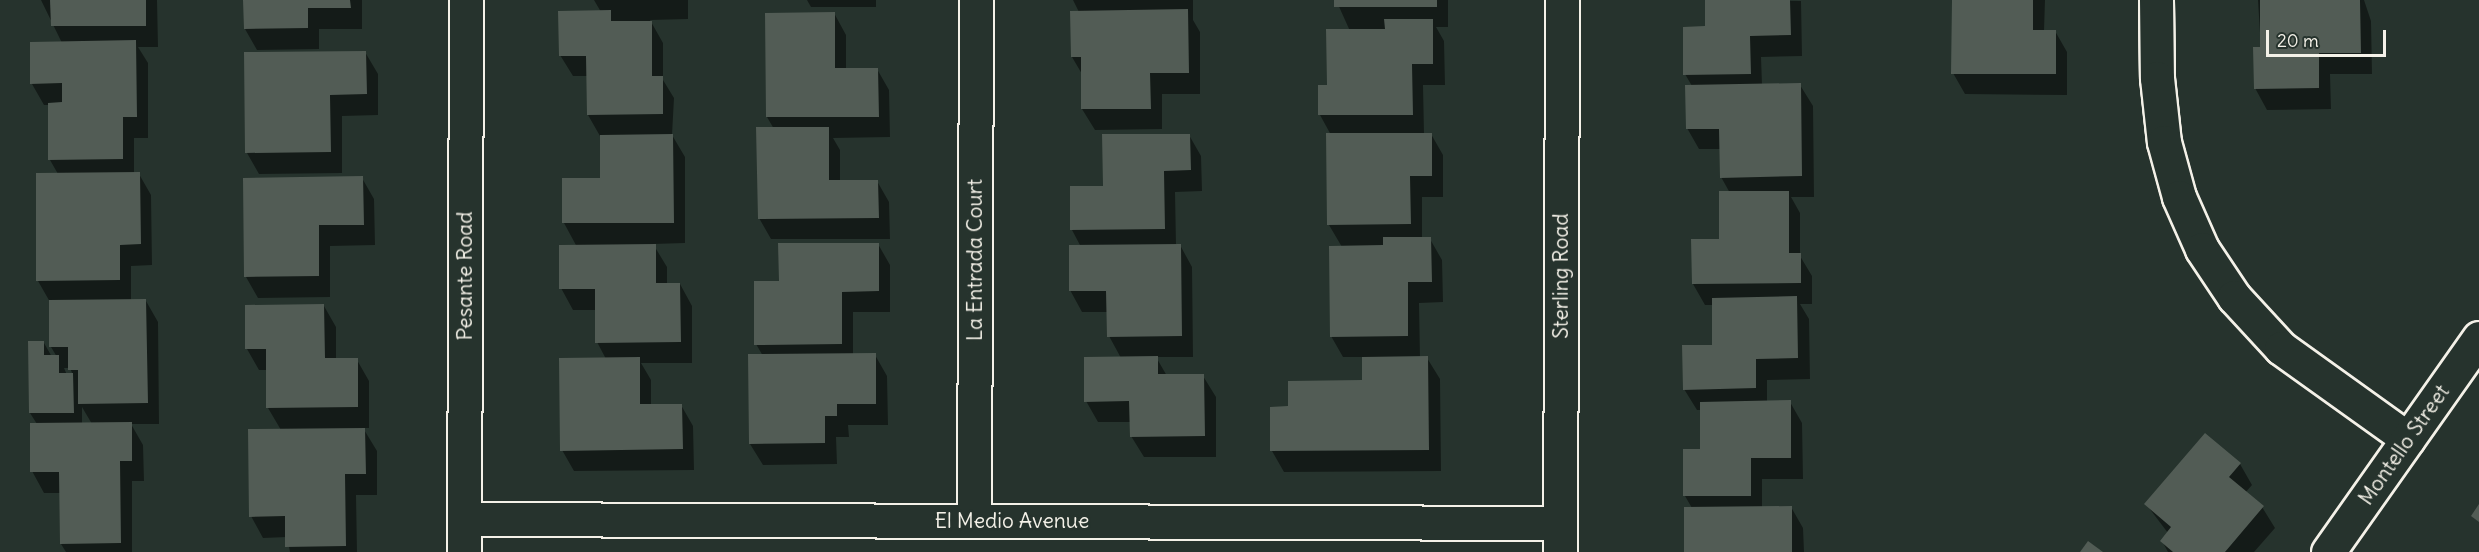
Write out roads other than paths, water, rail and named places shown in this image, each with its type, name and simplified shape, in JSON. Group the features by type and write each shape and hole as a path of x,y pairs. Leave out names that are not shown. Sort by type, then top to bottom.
{"street":[{"name":"Pesante Road","path":"464,552 466,0"},
{"name":"La Entrada Court","path":"974,521 976,0"},
{"name":"Sterling Road","path":"1560,537 1562,0"},
{"path":"2156,0 2157,78 2164,142 2179,197 2202,249 2234,297 2282,348 2408,439"},
{"name":"Montello Street","path":"2328,552 2479,338"},
{"name":"El Medio Avenue","path":"465,519 974,521 1560,537"}]}
